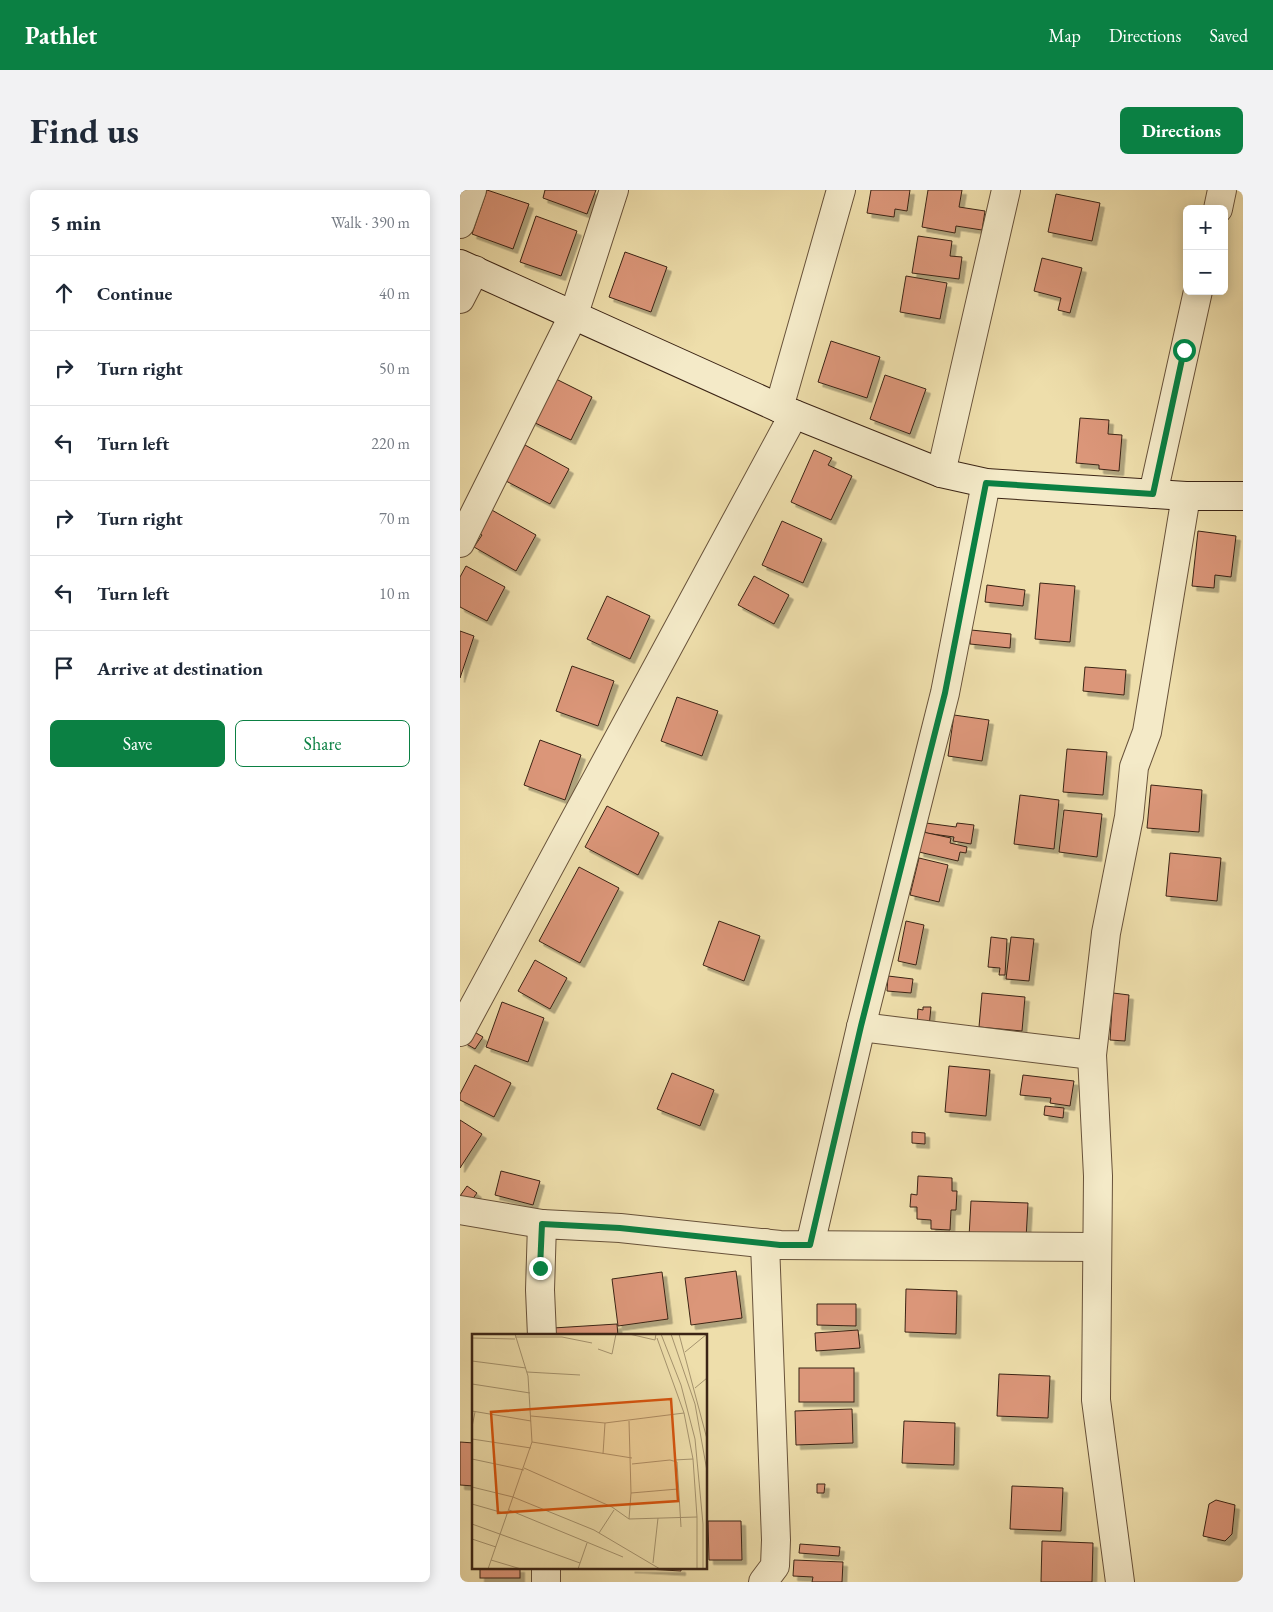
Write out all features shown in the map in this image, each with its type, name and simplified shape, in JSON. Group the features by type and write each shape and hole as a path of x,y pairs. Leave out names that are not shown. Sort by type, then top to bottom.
{"street":[{"path":"460,224 472,190"},
{"path":"460,543 574,314 614,190"},
{"path":"460,1032 786,411 841,190"},
{"path":"941,473 1006,190"},
{"path":"1219,205 1222,190"},
{"path":"460,299 467,267 786,411 941,473 986,483 1186,496 1243,496"},
{"path":"1153,494 1197,295"},
{"path":"810,1245 861,1026 945,693 986,483"},
{"path":"1120,1582 1096,1400 1098,1176 1092,1055 1106,933 1129,817 1134,767 1147,732 1186,496"},
{"path":"861,1026 1092,1055"},
{"path":"460,1210 542,1224 620,1228 765,1243 1096,1247"},
{"path":"542,1224 540,1290 542,1334"},
{"path":"765,1243 776,1540 771,1577"}],"building":[{"path":"487,190 529,204 513,249 472,234"},
{"path":"545,190 596,190 587,214 543,198"},
{"path":"871,190 910,190 907,211 895,209 894,217 867,213"},
{"path":"928,190 962,190 959,207 985,211 982,230 956,226 955,233 922,227"},
{"path":"1056,194 1100,203 1092,241 1048,232"},
{"path":"536,216 577,231 561,276 520,262"},
{"path":"918,236 952,241 950,256 962,257 959,279 912,273"},
{"path":"625,252 667,267 651,312 609,297"},
{"path":"1042,258 1082,268 1070,313 1058,310 1061,298 1034,291"},
{"path":"906,276 947,283 940,319 900,312"},
{"path":"831,341 880,357 867,398 818,382"},
{"path":"885,375 926,389 910,434 870,419"},
{"path":"552,377 592,397 571,440 531,421"},
{"path":"1080,418 1109,420 1108,434 1122,435 1119,471 1099,469 1099,465 1076,463"},
{"path":"525,445 569,469 550,504 506,481"},
{"path":"814,450 832,458 828,465 852,476 831,520 791,502"},
{"path":"490,509 536,535 516,571 474,547 482,535 477,532"},
{"path":"782,521 822,539 803,583 762,565"},
{"path":"1198,531 1236,536 1231,577 1215,575 1214,588 1192,586"},
{"path":"466,566 505,587 487,621 460,607 460,577"},
{"path":"754,576 789,595 774,624 738,605"},
{"path":"1040,583 1075,586 1070,642 1035,639"},
{"path":"987,585 1025,590 1023,606 985,602"},
{"path":"607,596 650,616 630,659 587,639"},
{"path":"971,630 1011,634 1010,648 970,644"},
{"path":"460,631 474,636 460,678"},
{"path":"572,666 614,681 598,726 556,711"},
{"path":"1085,667 1126,670 1124,695 1083,691"},
{"path":"677,697 718,711 702,756 661,741"},
{"path":"954,715 989,720 982,761 948,756"},
{"path":"540,740 581,755 565,800 524,785"},
{"path":"1067,749 1107,752 1103,795 1063,792"},
{"path":"1151,785 1202,790 1199,832 1147,828"},
{"path":"1020,795 1059,800 1054,849 1014,844"},
{"path":"607,806 659,833 638,875 585,847"},
{"path":"1064,810 1102,814 1097,857 1059,852"},
{"path":"926,823 956,827 957,823 974,825 971,844 953,841 954,837 925,833"},
{"path":"923,832 951,838 950,843 967,847 966,853 960,852 958,861 919,852"},
{"path":"1170,853 1221,858 1217,901 1166,896"},
{"path":"919,858 948,865 939,902 910,895"},
{"path":"579,867 619,888 580,963 539,941"},
{"path":"719,921 760,936 744,981 703,965"},
{"path":"906,921 924,925 916,965 898,961"},
{"path":"991,937 1007,939 1005,975 999,975 1000,968 988,967"},
{"path":"1011,937 1034,939 1029,981 1006,979"},
{"path":"535,960 567,978 550,1009 518,991"},
{"path":"888,976 913,979 911,993 887,991"},
{"path":"982,993 1025,997 1022,1031 979,1027"},
{"path":"1113,993 1129,995 1125,1041 1110,1040"},
{"path":"502,1002 544,1018 528,1062 486,1047"},
{"path":"923,1007 931,1007 929,1027 917,1027 918,1009 923,1010"},
{"path":"471,1030 483,1037 475,1049 463,1042"},
{"path":"475,1065 511,1083 494,1117 460,1100 460,1094"},
{"path":"949,1066 990,1070 986,1116 945,1112"},
{"path":"672,1073 714,1090 700,1126 657,1109"},
{"path":"1023,1075 1074,1081 1070,1106 1050,1103 1051,1098 1020,1095"},
{"path":"1045,1106 1064,1108 1063,1118 1044,1115"},
{"path":"460,1120 482,1134 460,1168"},
{"path":"912,1132 925,1133 925,1144 912,1143"},
{"path":"501,1171 540,1181 533,1205 495,1195"},
{"path":"918,1176 952,1178 952,1191 957,1191 956,1210 951,1210 950,1230 931,1229 931,1220 917,1219 917,1207 910,1207 911,1194 917,1195"},
{"path":"467,1186 477,1193 466,1208 460,1204 460,1196"},
{"path":"971,1201 1028,1203 1026,1239 969,1237"},
{"path":"736,1271 742,1318 691,1325 685,1278"},
{"path":"662,1272 668,1319 618,1326 612,1279"},
{"path":"906,1289 957,1291 956,1334 905,1332"},
{"path":"817,1304 856,1304 856,1326 817,1325"},
{"path":"617,1324 618,1334 554,1334 553,1328"},
{"path":"858,1330 860,1348 816,1351 815,1333"},
{"path":"799,1368 854,1368 854,1402 799,1402"},
{"path":"999,1374 1050,1376 1048,1418 997,1416"},
{"path":"852,1409 853,1443 796,1445 795,1411"},
{"path":"904,1421 955,1423 954,1465 902,1463"},
{"path":"460,1442 472,1443 472,1486 460,1485"},
{"path":"817,1484 825,1484 824,1493 817,1493"},
{"path":"1012,1486 1063,1488 1061,1531 1010,1529"},
{"path":"1216,1500 1235,1505 1232,1534 1225,1541 1203,1536 1209,1504"},
{"path":"708,1521 741,1521 742,1560 709,1560"},
{"path":"1042,1541 1093,1543 1092,1582 1041,1582"},
{"path":"800,1544 840,1547 839,1556 799,1553"},
{"path":"794,1560 843,1562 842,1582 812,1582 813,1577 793,1576"},
{"path":"480,1570 520,1570 520,1578 480,1578"}],"route":[{"path":"540,1268 542,1224 620,1228 780,1245 810,1245 861,1026 945,693 986,483 1153,494 1184,350"}]}
